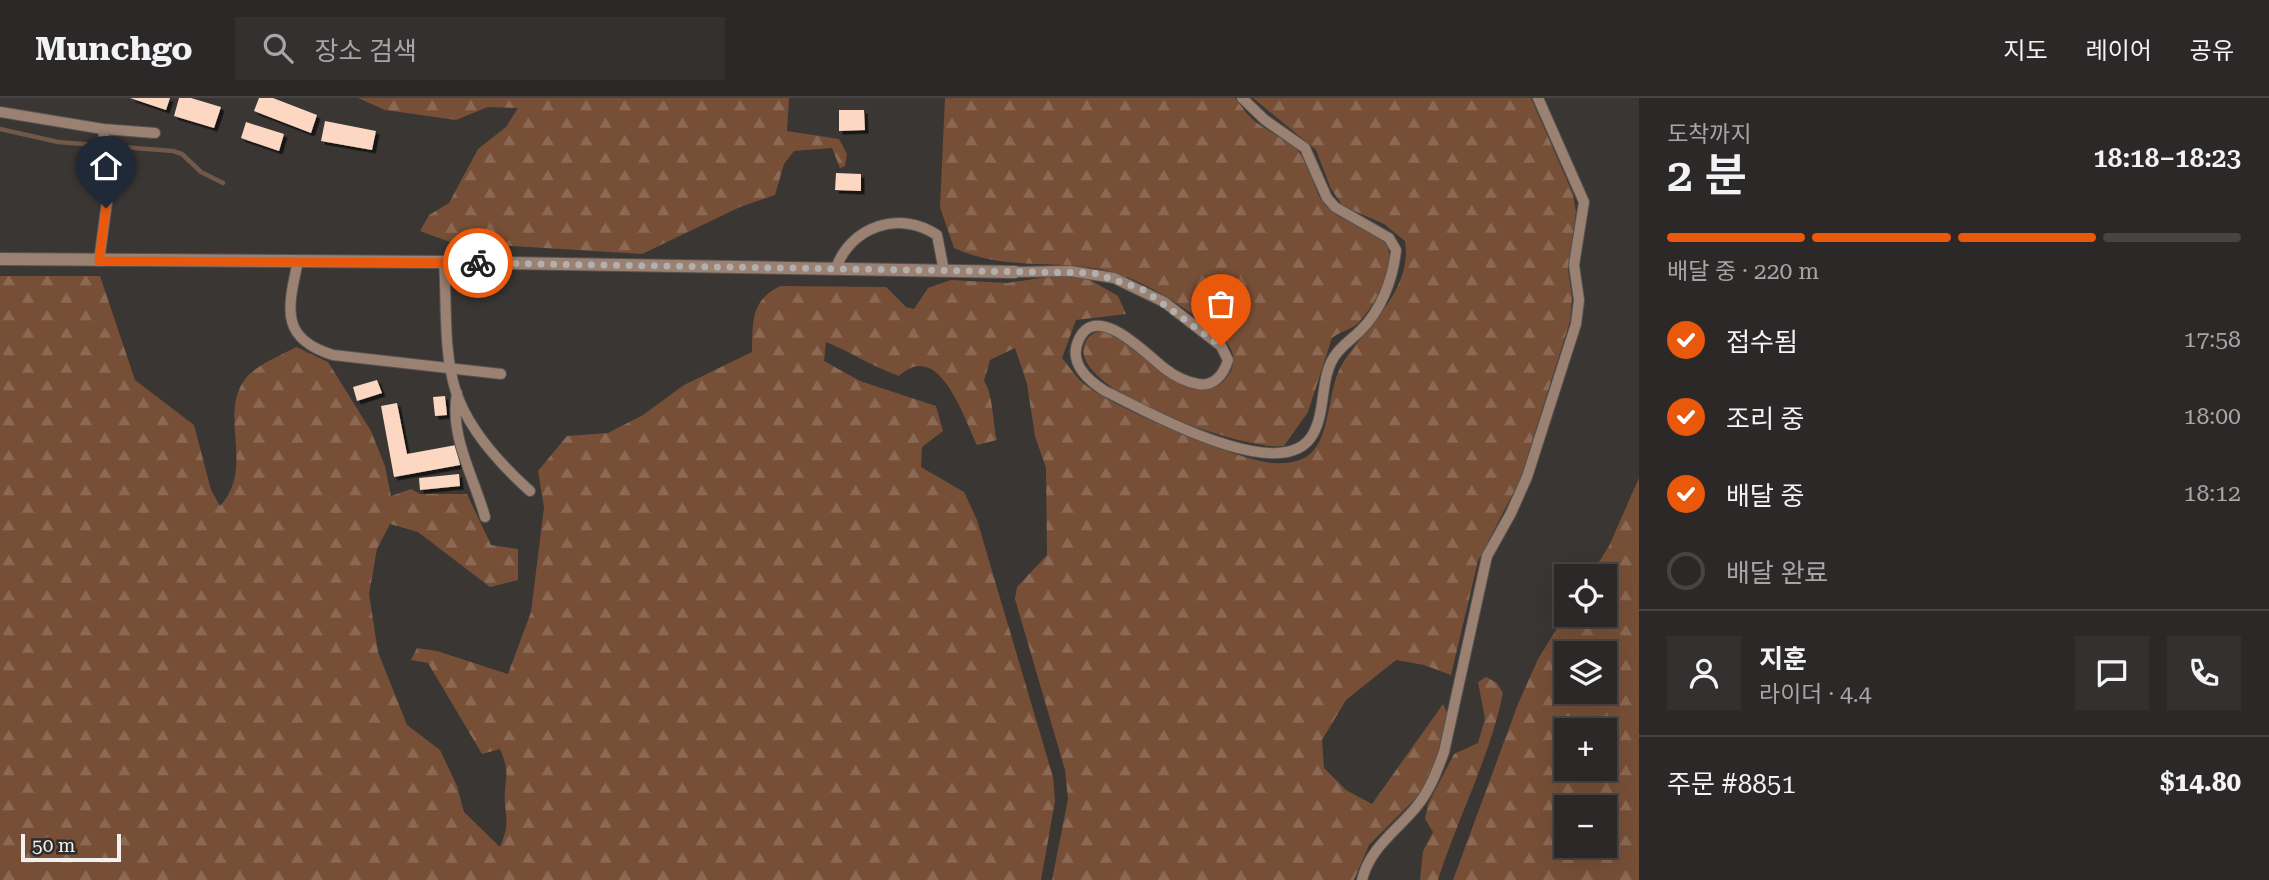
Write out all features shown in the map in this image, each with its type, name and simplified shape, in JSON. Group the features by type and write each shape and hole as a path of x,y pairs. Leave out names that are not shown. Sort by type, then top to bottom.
{"street":[{"path":"0,259 444,262 1094,273 1144,290 1221,346 1228,360 1220,377 1212,383 1199,385 1163,367 1136,343 1114,329 1094,326 1082,334 1075,348 1075,357 1090,382 1234,449 1292,453 1305,445 1317,424 1332,359 1349,338 1359,332 1380,303 1396,250 1390,238 1335,207 1326,198 1305,148 1265,120 1242,98"},
{"path":"1362,880 1369,858 1418,806 1437,771 1444,752 1487,556 1527,477 1576,324 1579,300 1574,265 1584,202 1538,98"},
{"path":"0,112 102,138 155,133"},
{"path":"99,261 109,187 102,138"},
{"path":"836,268 842,253 862,232 898,222 926,228 937,235 944,271"},
{"path":"298,261 291,314 295,331 311,348 333,355 501,374"},
{"path":"444,262 452,369 457,393 500,463 530,491"},
{"path":"457,393 455,407 460,442 485,517"}],"green space":[{"path":"358,98 789,98 787,131 839,139 847,154 845,166 840,168 832,148 794,151 784,164 775,195 740,207 642,254 450,242 420,231 429,215 449,203 478,149 506,127 518,108 488,107 456,120 385,110"},
{"path":"945,98 1235,98 1253,120 1298,151 1324,204 1335,214 1380,237 1387,246 1390,257 1389,269 1380,293 1366,314 1356,325 1332,338 1308,412 1284,446 1234,439 1162,414 1128,397 1101,378 1085,360 1086,341 1098,332 1114,335 1195,385 1213,387 1227,377 1233,359 1226,342 1199,319 1165,296 1139,282 1100,269 1008,262 972,255 954,248 940,207"},
{"path":"1253,98 1531,98 1573,194 1576,212 1568,269 1572,298 1570,321 1520,480 1478,561 1451,675 1424,665 1396,660 1346,700 1322,740 1324,768 1346,790 1372,804 1443,704 1447,713 1438,752 1423,791 1369,845 1354,880 1052,880 1068,799 1065,770 1015,599 1017,587 1047,555 1046,468 1035,436 1027,384 1015,348 990,360 984,381 991,402 997,440 977,445 957,401 938,374 926,367 913,367 899,376 826,342 824,361 860,381 936,406 943,431 922,447 921,467 964,492 977,520 1053,777 1055,801 1041,880 0,880 0,276 100,276 135,380 194,425 211,490 220,506 230,491 235,475 235,408 238,392 246,378 256,369 296,347 328,362 371,431 385,466 391,496 411,489 420,494 467,494 491,545 518,549 518,580 490,587 418,532 390,524 377,549 369,594 378,652 407,725 440,750 457,786 464,812 500,847 506,830 506,772 500,749 482,754 428,663 411,660 417,648 437,651 508,674 531,612 544,507 538,471 567,436 608,433 643,415 684,385 752,352 755,313 763,298 780,286 886,287 906,307 914,309 928,288 951,280 1007,283 1047,277 1085,277 1118,296 1126,314 1076,320 1062,358 1083,383 1145,418 1232,453 1273,463 1290,463 1305,458 1313,451 1323,432 1335,383 1344,361 1396,291 1406,258 1405,241 1384,224 1343,206 1331,189 1316,150"},
{"path":"1639,478 1639,880 1453,880 1518,704 1538,659 1558,627 1617,627 1617,564 1598,564 1609,546"},
{"path":"1486,677 1497,683 1503,693 1490,740 1438,880 1420,880 1423,851 1433,832 1425,819 1428,804 1454,754 1478,743 1485,719 1478,682"}],"building":[{"path":"130,98 170,98 166,110"},
{"path":"179,98 191,98 221,107 214,128 174,116"},
{"path":"259,98 273,98 317,115 311,133 254,111"},
{"path":"839,110 864,110 865,130 839,131"},
{"path":"325,121 376,131 372,150 321,141"},
{"path":"246,122 284,134 279,151 241,138"},
{"path":"836,173 861,174 861,191 835,190"},
{"path":"377,380 382,393 357,401 353,387"},
{"path":"445,396 447,415 435,416 433,397"},
{"path":"397,403 407,454 456,445 460,465 394,477 381,406"},
{"path":"459,474 460,486 420,490 419,478"}],"waterway":[{"path":"0,129 58,142 173,151 182,154 201,172 223,183"}],"way so far":[{"path":"478,263 1094,273 1144,290 1221,346"}],"route":[{"path":"106,208 99,261 478,263"}]}
